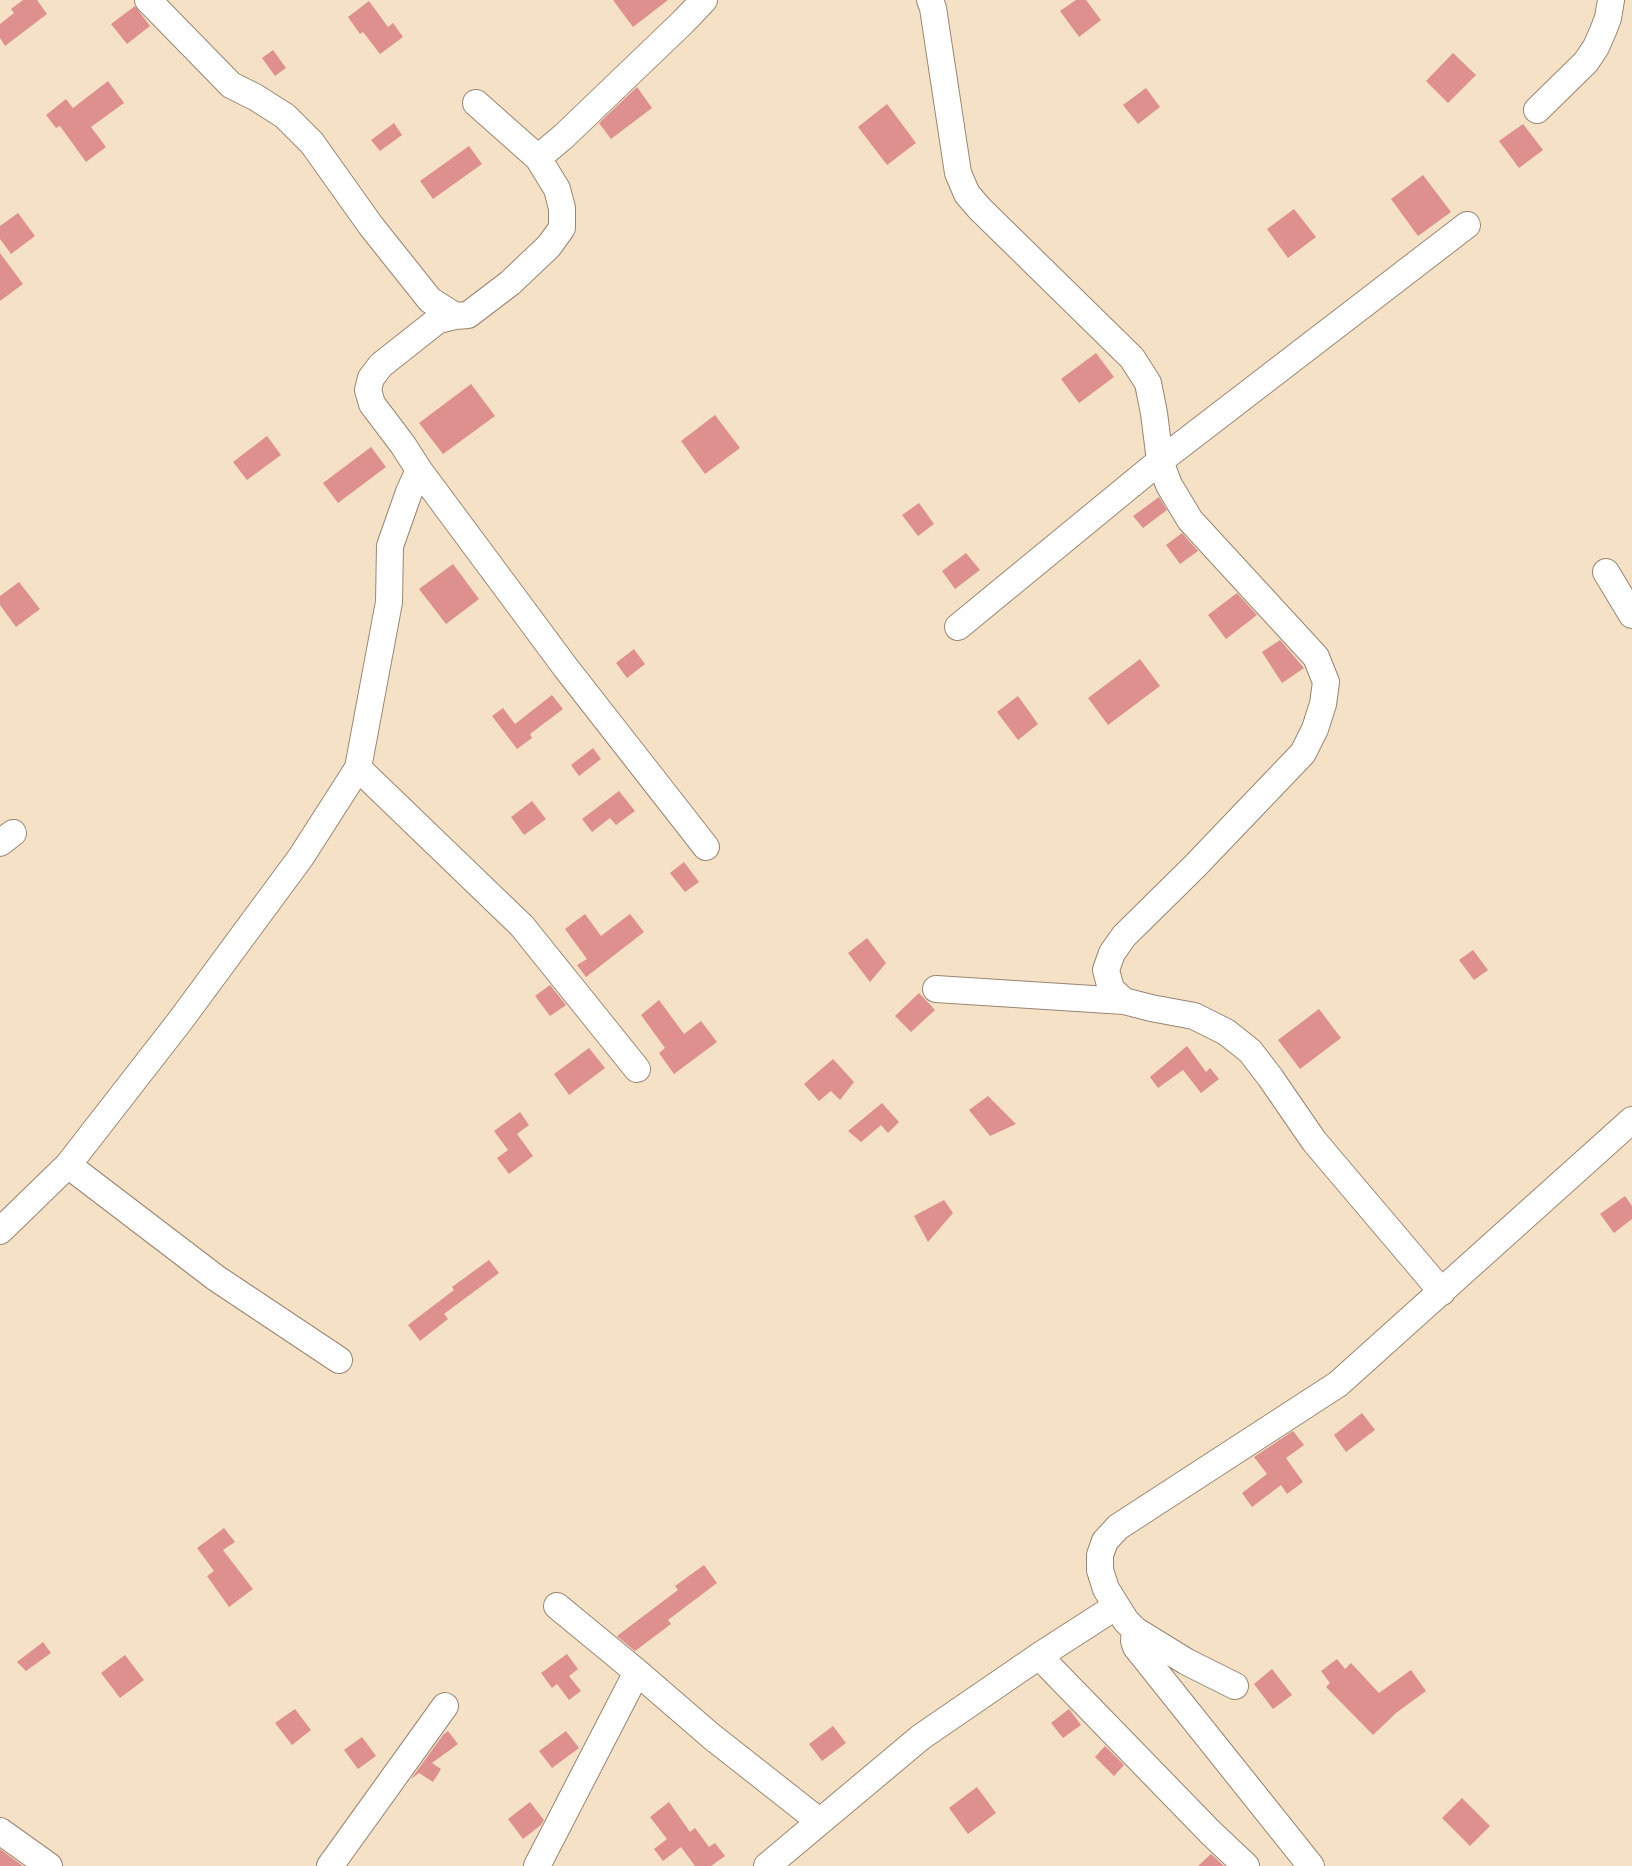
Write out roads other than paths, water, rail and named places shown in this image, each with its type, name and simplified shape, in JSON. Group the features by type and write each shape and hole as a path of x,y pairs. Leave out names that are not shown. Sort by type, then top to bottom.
{"street":[{"path":"148,0 232,85 284,116 312,143 371,226 430,300 455,316"},
{"path":"538,158 564,136 704,0"},
{"path":"930,0 933,8 958,174 967,194 1132,358 1148,383 1160,461 1169,486 1190,520 1316,657 1326,682 1323,704 1315,729 1303,753 1124,936 1112,953 1106,970 1111,989 1124,1000"},
{"path":"1536,110 1586,62 1596,47 1603,31 1608,18 1611,0"},
{"path":"476,103 538,158 557,189 562,208 562,228 549,246 510,284 468,315 438,320 381,365 371,378 368,390 372,404 566,668 706,847"},
{"path":"958,626 1160,461 1467,225"},
{"path":"0,1231 68,1165 180,1021 301,857 358,768 389,602 390,546 419,470"},
{"path":"1606,572 1632,615"},
{"path":"358,768 522,926 637,1069"},
{"path":"936,989 1124,1000 1151,1008 1194,1016 1226,1032 1250,1052 1270,1076 1314,1141 1442,1292"},
{"path":"1235,1686 1187,1662 1135,1630 1116,1607 1106,1589 1100,1570 1100,1555 1105,1541 1118,1526 1338,1384 1632,1120"},
{"path":"68,1165 216,1278 339,1360"},
{"path":"557,1606 711,1736 819,1821"},
{"path":"767,1866 921,1737 1039,1656 1116,1607"},
{"path":"1135,1630 1134,1641 1136,1647 1311,1866"},
{"path":"1039,1656 1204,1826 1246,1866"},
{"path":"537,1866 637,1672"},
{"path":"330,1866 445,1706"},
{"path":"0,1831 49,1866"}]}
